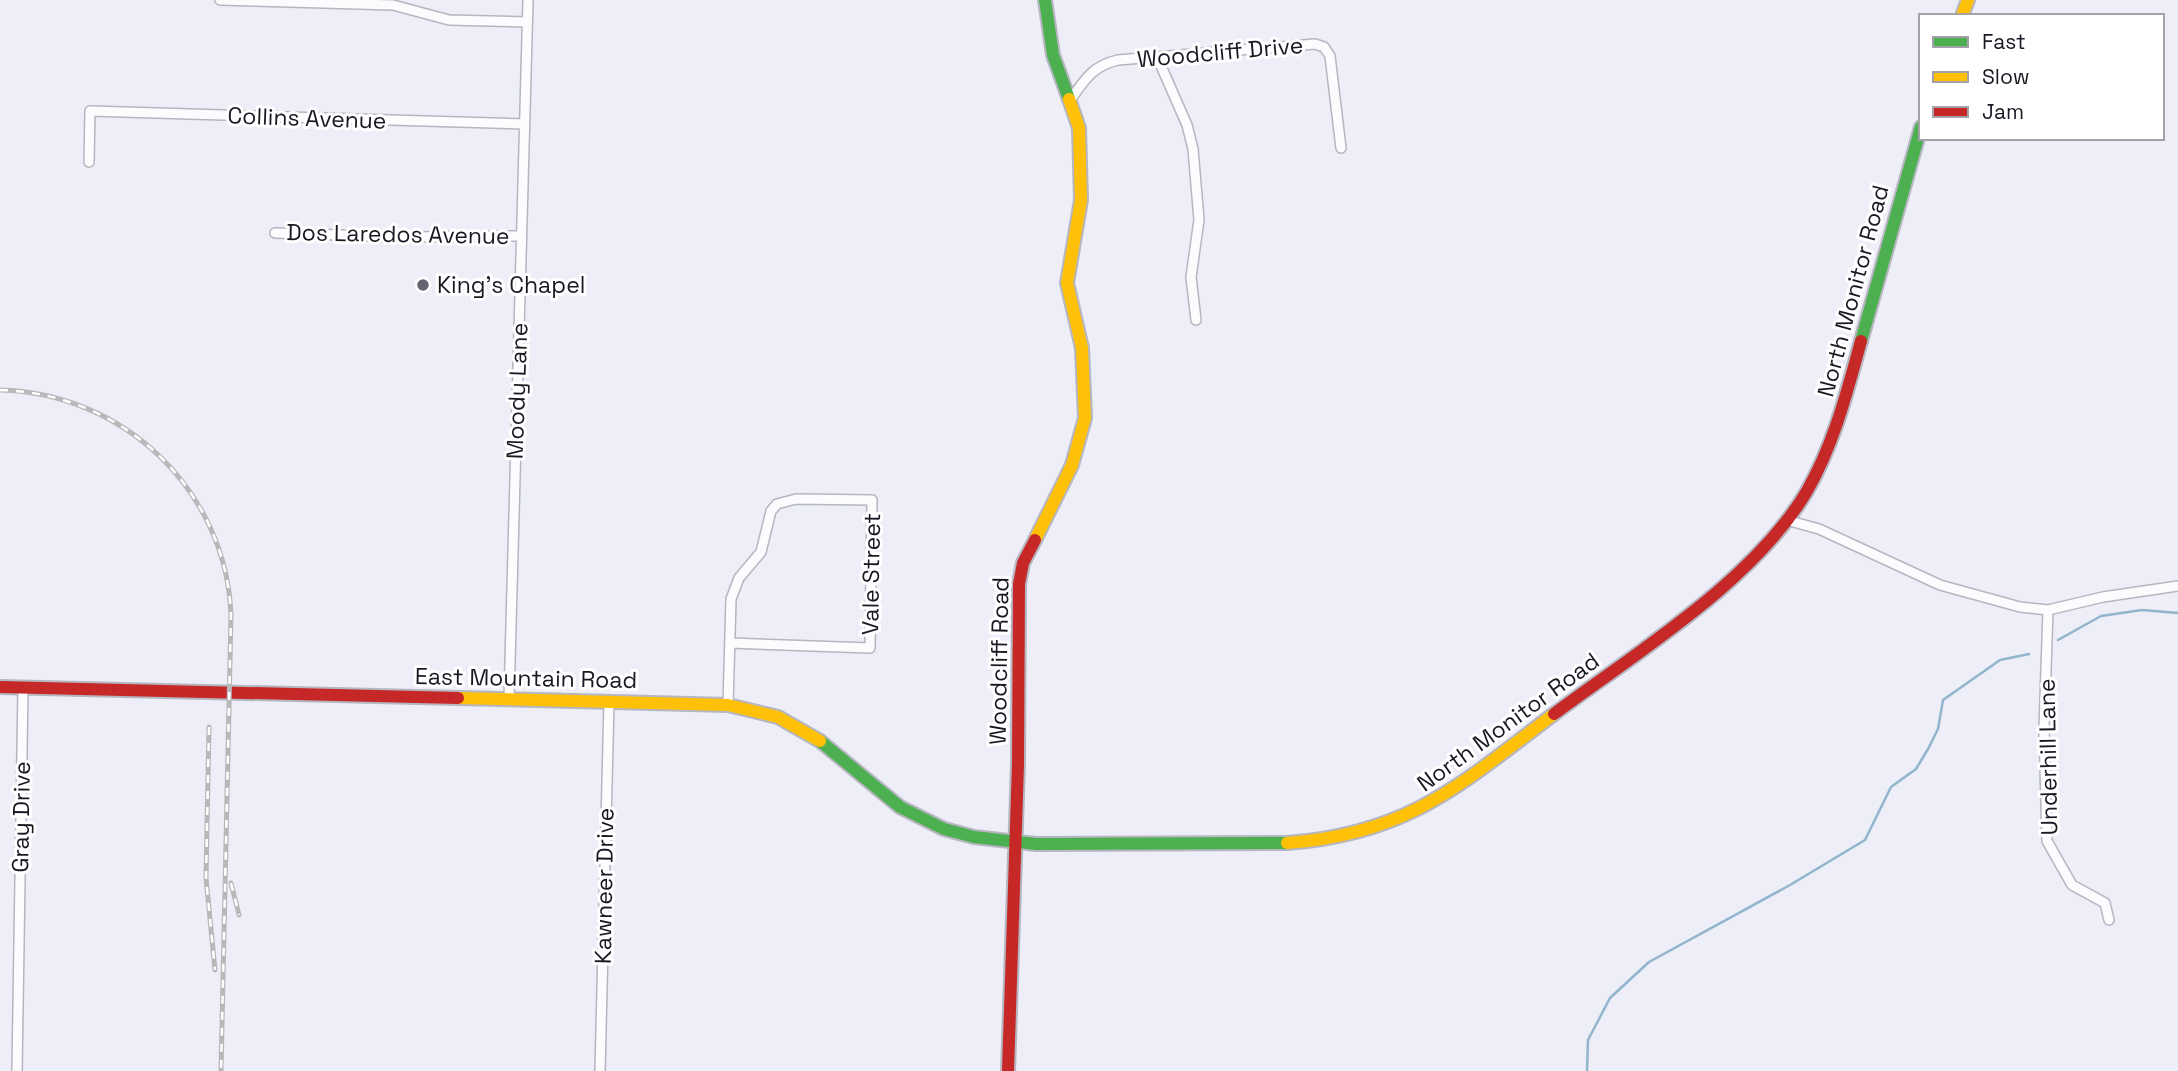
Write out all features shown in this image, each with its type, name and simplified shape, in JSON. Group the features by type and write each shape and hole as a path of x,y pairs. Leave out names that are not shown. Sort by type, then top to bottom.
{"street":[{"path":"220,0 393,2 449,20 527,22"},
{"name":"Moody Lane","path":"509,699 528,0"},
{"name":"Woodcliff Road","path":"1013,842 1018,764 1019,584 1023,563 1072,465 1085,418 1082,348 1067,283 1081,190 1079,128 1071,99 1053,55 1045,0"},
{"name":"Woodcliff Drive","path":"1071,99 1091,71 1099,65 1304,44 1324,47 1332,65 1341,148"},
{"path":"1158,58 1187,125 1193,149 1199,220 1191,277 1196,320"},
{"name":"Collins Avenue","path":"89,162 90,111 524,124"},
{"name":"North Monitor Road","path":"1013,842 1299,842 1363,832 1394,822 1444,797 1732,580 1790,521 1825,457 1838,423 1919,134"},
{"name":"Dos Laredos Avenue","path":"275,233 403,237 521,236"},
{"name":"Vale Street","path":"796,499 872,500 870,648 730,643 734,588 761,552 771,511 777,504 796,499"},
{"path":"1790,521 1819,529 1940,586 2020,607 2048,610 2103,597 2178,586"},
{"name":"Underhill Lane","path":"2048,610 2044,729 2047,841 2072,885 2105,903 2109,920"},
{"path":"728,705 730,643"},
{"name":"East Mountain Road","path":"0,687 728,705 792,723 818,740 916,817 968,836 1013,842"},
{"name":"Gray Drive","path":"17,1071 23,688"},
{"name":"Kawneer Drive","path":"600,1071 609,701"},
{"path":"1008,1071 1013,842"}],"waterway":[{"path":"2058,640 2101,616 2142,610 2178,613"},
{"path":"1587,1071 1588,1040 1610,998 1649,962 1790,885 1865,840 1891,787 1916,769 1928,749 1938,729 1943,700 2000,660 2029,654"}],"railway":[{"path":"0,390 45,395 88,409 126,430 160,457 188,490 210,528 225,570 231,615 221,1071"},
{"path":"209,727 206,878 215,970"},
{"path":"231,883 239,915"}],"traffic: fast":[{"path":"1045,0 1053,55 1069,99"},
{"path":"1861,341 1919,134"},
{"path":"820,741 900,807 944,829 974,837 1036,844 1287,843"}],"traffic: slow":[{"path":"1963,14 1968,0"},
{"path":"1035,540 1072,465 1085,418 1082,348 1067,283 1081,200 1079,128 1069,99"},
{"path":"458,698 728,705 778,717 820,741"},
{"path":"1287,843 1330,838 1401,817 1461,783 1554,714"}],"traffic: jam":[{"path":"1554,714 1657,640 1726,585 1784,524 1807,491 1825,455 1839,418 1861,341"},
{"path":"1008,1071 1018,764 1019,584 1023,563 1035,540"},
{"path":"0,687 458,698"}],"place":[{"name":"King's Chapel","path":"423,285"}]}
